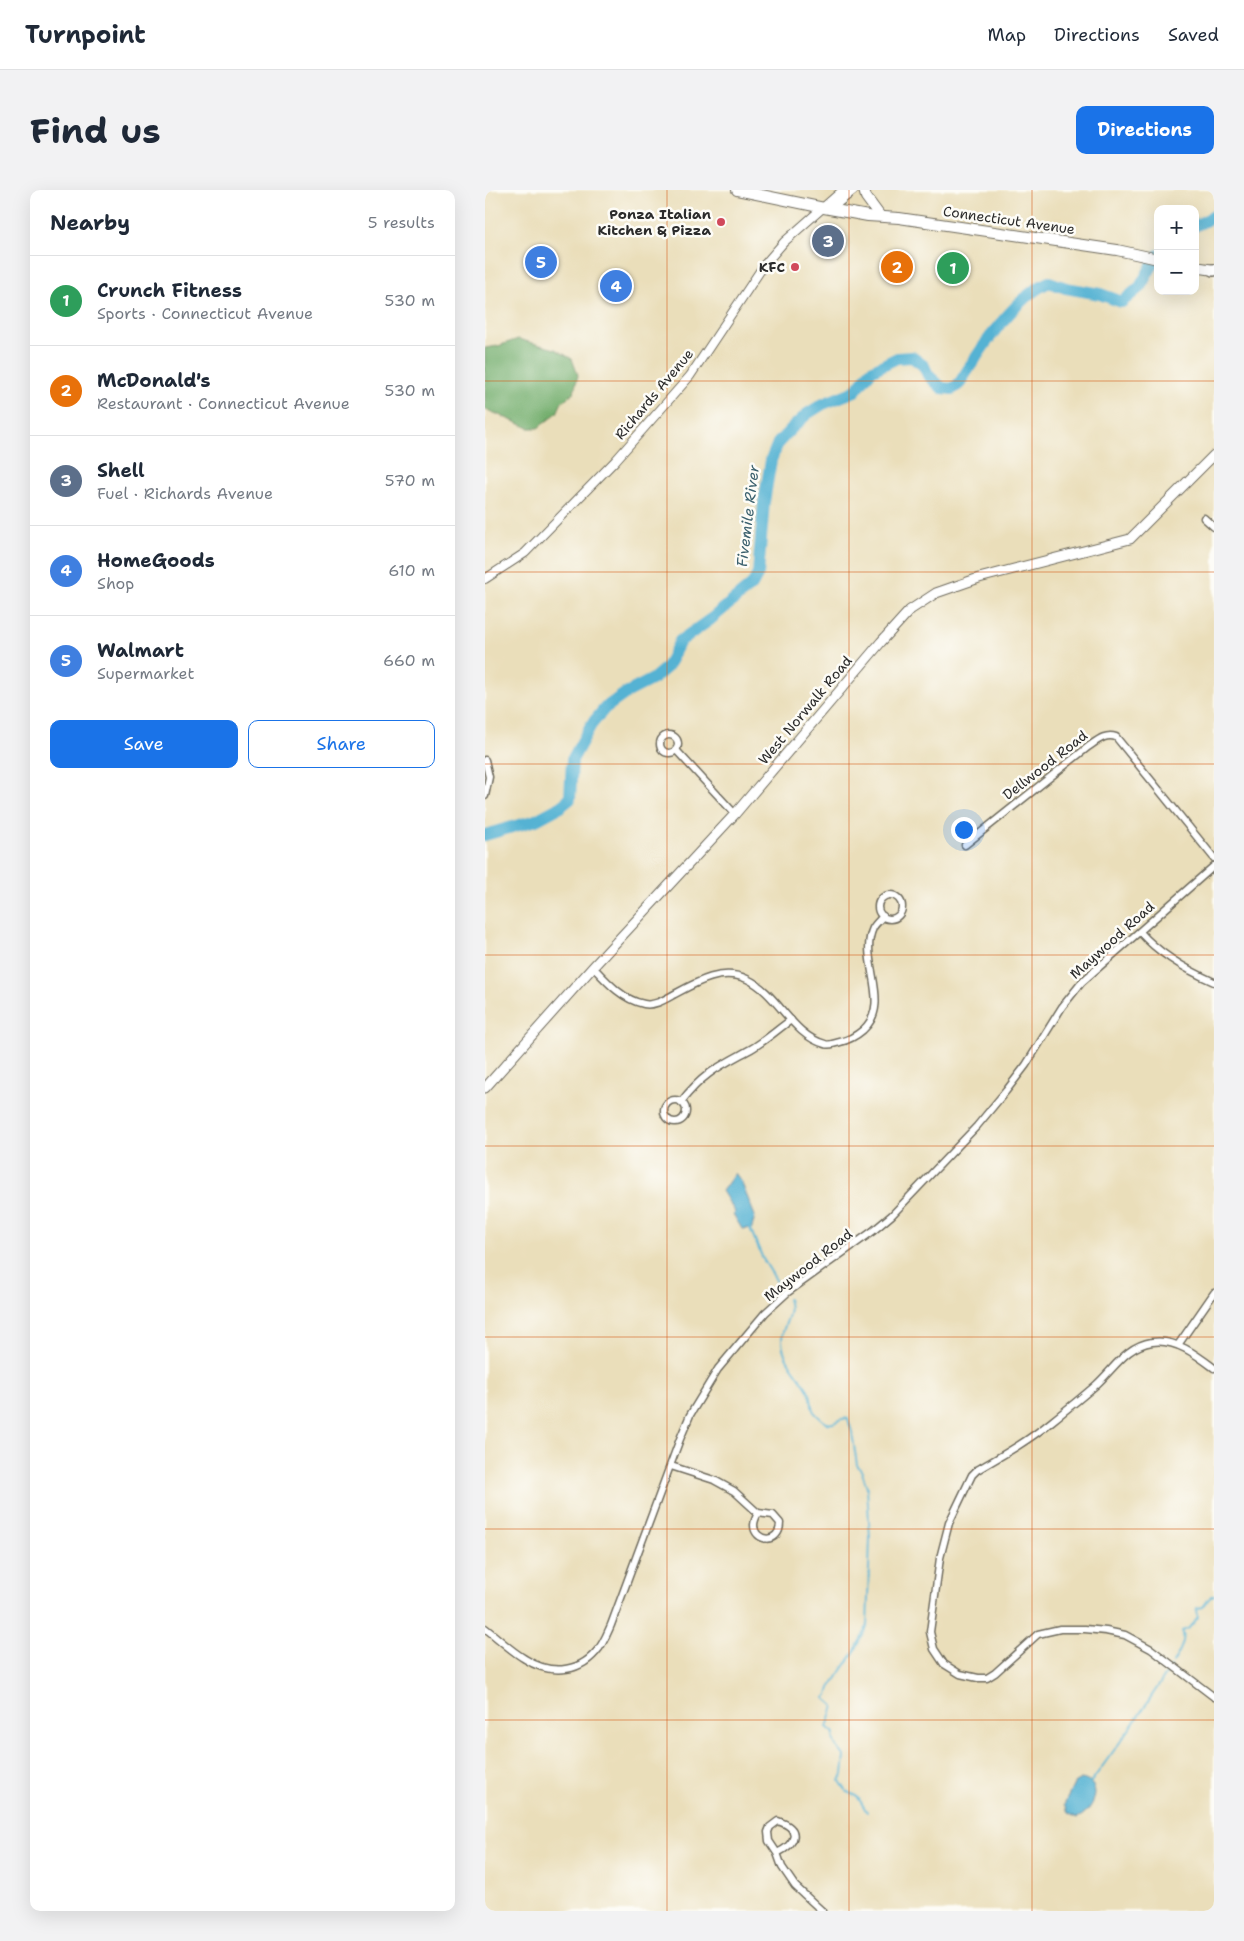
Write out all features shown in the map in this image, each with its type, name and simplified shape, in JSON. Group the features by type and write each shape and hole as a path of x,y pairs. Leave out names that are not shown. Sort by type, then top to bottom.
{"main road":[{"name":"Connecticut Avenue","path":"737,190 824,208 1117,250 1154,258"},
{"path":"864,190 866,197 880,216"},
{"path":"1199,268 1214,270"},
{"name":"West Norwalk Road","path":"485,1088 593,967 735,814 826,703 910,610 926,598 979,578 1129,539 1214,455"}],"street":[{"name":"Richards Avenue","path":"485,579 525,553 615,460 690,376 764,265 791,235 843,190"},
{"name":"Richards Avenue","path":"824,208 838,203 854,190"},
{"path":"1204,518 1214,527"},
{"name":"Dellwood Road","path":"965,845 1081,752 1104,736 1112,736 1116,737 1214,858"},
{"path":"676,750 735,814"},
{"path":"485,760 489,777 485,796"},
{"name":"Maywood Road","path":"485,1628 525,1660 549,1670 573,1669 597,1652 611,1625 690,1415 718,1369 745,1336 788,1292 873,1231 892,1215 977,1126 1007,1091 1073,992 1092,973 1214,866"},
{"path":"593,967 608,983 628,998 645,1004 660,1002 710,977 730,974 747,979 764,990 809,1037 827,1045 850,1039 864,1029 872,1016 876,994 869,944 873,928 883,916"},
{"path":"1140,932 1167,957 1214,982"},
{"path":"681,1102 697,1082 710,1072 752,1049 791,1020"},
{"path":"1178,1345 1214,1293"},
{"path":"1214,1368 1178,1345 1154,1342 1133,1348 1097,1384 1052,1422 1031,1438 977,1470 972,1475 949,1523 943,1541 930,1632 935,1649 944,1664 960,1674 978,1678 987,1678 995,1673 1038,1634 1060,1629 1085,1629 1125,1635 1138,1641 1172,1664 1214,1697"},
{"path":"671,1466 714,1480 734,1491 758,1513 768,1514 777,1518 780,1527 774,1537 770,1539 763,1538 757,1534 754,1525 758,1513"},
{"path":"777,1853 785,1849 793,1841 794,1835 792,1828 786,1823 778,1821 770,1827 768,1832 769,1841 777,1853 782,1867 795,1886 822,1911"}],"green space":[{"path":"518,339 555,349 572,359 578,375 574,392 562,402 557,413 538,428 529,428 485,409 485,348"}],"water":[{"path":"735,1173 741,1181 755,1216 752,1228 742,1229 733,1214 735,1212 722,1191"},
{"path":"1081,1779 1089,1782 1095,1792 1092,1804 1088,1810 1077,1818 1068,1813 1064,1805 1075,1782"}],"waterway":[{"name":"Fivemile River","path":"1199,224 1214,216"},
{"name":"Fivemile River","path":"485,835 536,820 560,807 570,799 572,760 591,725 605,708 626,693 653,679 667,667 680,641 711,619 752,585 758,574 764,502 771,460 778,443 807,414 823,404 855,391 871,371 897,358 912,357 924,366 928,375 942,388 952,389 959,384 998,326 1022,300 1035,290 1049,282 1066,288 1100,294 1122,302 1140,287 1154,262"},
{"path":"750,1228 763,1259 782,1290"},
{"path":"788,1299 790,1311 782,1340 785,1355 807,1387 813,1410 817,1415 830,1424 845,1418 848,1419 857,1465 862,1472 867,1488 870,1538 867,1627 855,1651 825,1698 834,1706 827,1727 834,1733 833,1737 836,1746 845,1757 843,1774 840,1781 847,1792 857,1796 867,1812"},
{"path":"1173,1663 1183,1643 1182,1631 1188,1629 1198,1617 1197,1608 1203,1607 1211,1596 1214,1595"},
{"path":"1091,1782 1171,1667"}],"place":[{"name":"Ponza Italian Kitchen & Pizza","path":"721,222"},
{"name":"Shell","path":"828,241"},
{"name":"Walmart","path":"541,262"},
{"name":"KFC","path":"795,267"},
{"name":"McDonald's","path":"897,267"},
{"name":"Crunch Fitness","path":"953,268"},
{"name":"HomeGoods","path":"616,286"}]}
